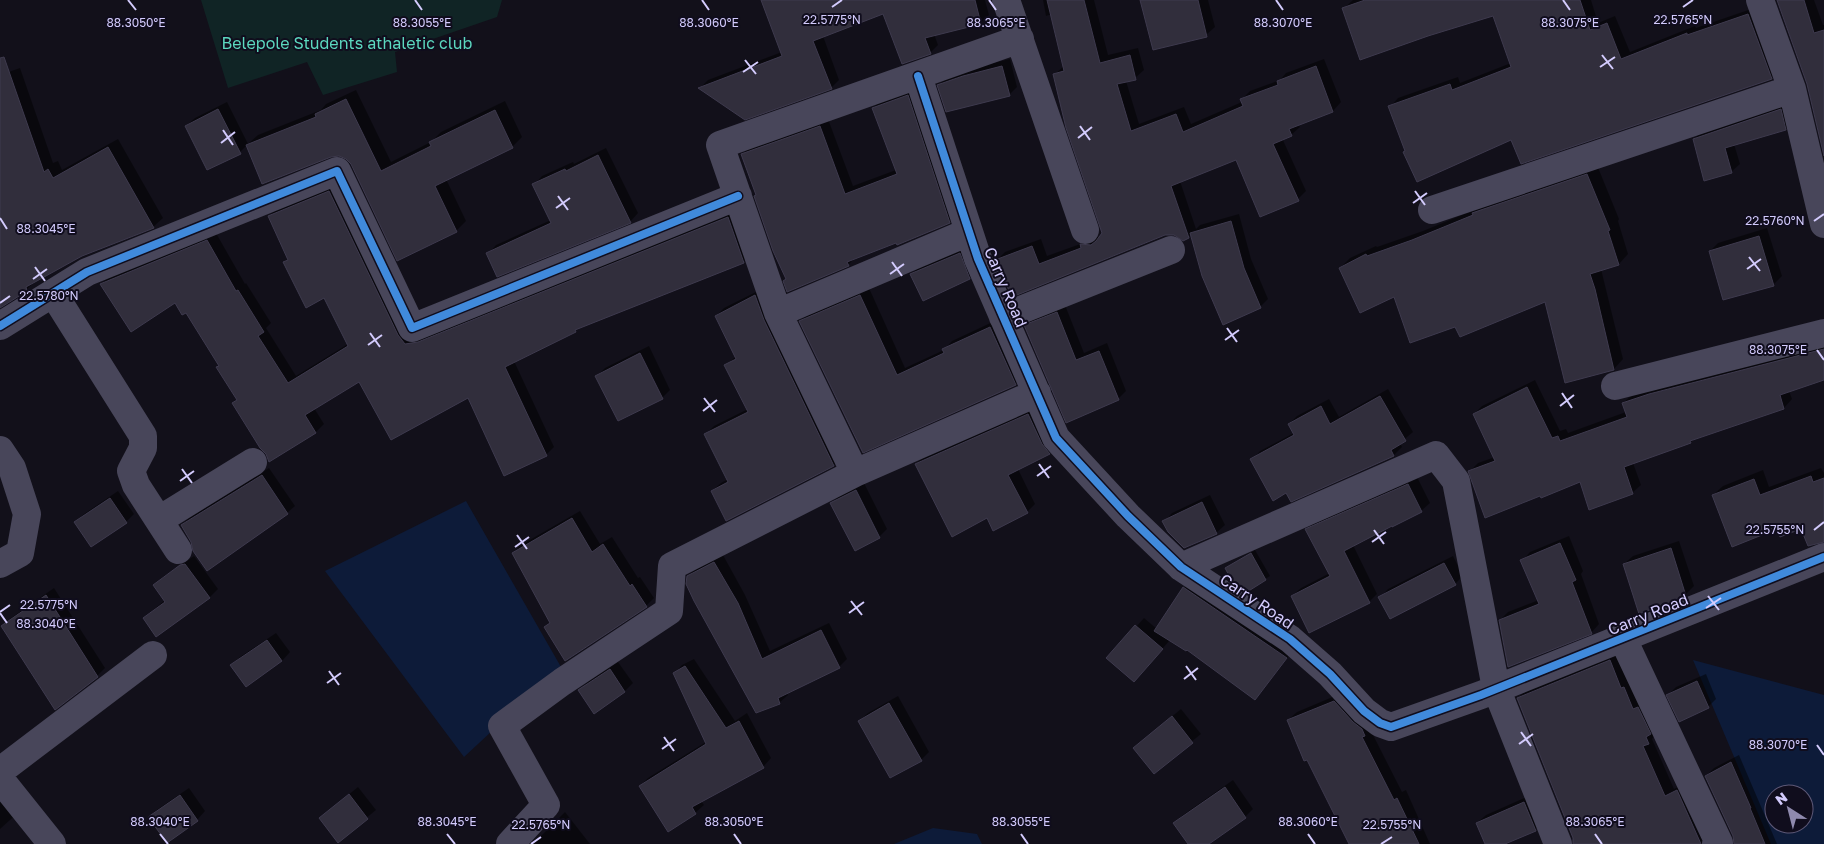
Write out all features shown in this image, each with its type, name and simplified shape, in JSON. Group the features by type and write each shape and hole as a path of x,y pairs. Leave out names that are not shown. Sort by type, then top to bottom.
{"street":[{"path":"1006,0 1085,230"},
{"path":"1760,0 1792,89 1824,224"},
{"path":"855,472 778,313 720,145 1020,39"},
{"name":"Carry Road","path":"918,76 978,259 1056,438 1128,516 1181,567 1290,639 1330,674 1364,711 1380,723 1391,727 1496,688 1623,639 1824,557"},
{"path":"1432,210 1792,89"},
{"path":"0,326 87,272 337,171 412,328 738,196"},
{"path":"778,313 969,232"},
{"path":"1003,317 1171,250"},
{"path":"53,293 143,436 143,448 131,471 136,485 178,550"},
{"path":"1615,386 1824,333"},
{"path":"510,844 546,805 502,726 562,682 669,611 672,566 855,472 1036,393"},
{"path":"0,450 12,468 27,514 20,553 0,564"},
{"path":"1181,567 1436,455 1456,481 1496,688 1558,844"},
{"path":"159,520 253,462"},
{"path":"1623,639 1718,842 1716,844"},
{"path":"0,771 153,654"},
{"path":"0,779 52,844"}],"green space":[{"name":"Belepole Students athaletic club","path":"201,0 502,0 497,17 395,52 397,72 323,95 307,62 228,88"}],"water":[{"path":"466,501 561,667 464,757 325,571"},
{"path":"1693,660 1824,695 1824,844 1771,844 1767,834 1814,834 1814,784 1764,784 1764,827"},
{"path":"933,828 977,834 982,844 894,844"}],"building":[{"path":"761,0 975,0 981,24 925,38 931,54 902,64 883,14 813,41 832,89 745,120 698,88 782,56"},
{"path":"1047,0 1084,0 1100,63 1130,55 1136,80 1117,84 1131,131 1176,114 1183,132 1243,106 1240,99 1278,85 1277,81 1316,66 1333,112 1289,129 1292,136 1273,144 1299,201 1260,217 1236,160 1171,186 1189,238 1183,241 1174,235 1165,235 1012,297 995,260 1032,246 1039,264 1081,248 1080,244 1091,245 1102,233 1066,128 1053,74 1064,71"},
{"path":"1140,0 1198,0 1207,37 1153,50"},
{"path":"1365,0 1580,0 1590,30 1607,23 1621,59 1687,33 1687,35 1748,14 1772,79 1521,164 1511,140 1417,182 1403,152 1405,151 1388,106 1450,84 1452,90 1511,67 1493,16 1360,60 1342,8"},
{"path":"1777,0 1804,0 1814,33 1824,30 1824,156 1807,84"},
{"path":"4,57 44,172 48,169 53,178 108,147 154,228 82,256 26,287 27,291 0,308 0,58"},
{"path":"1002,66 1010,96 946,112 937,85"},
{"path":"908,95 950,223 897,245 896,243 847,262 849,266 787,292 783,281 786,279 773,251 741,154 820,126 845,194 897,174 872,108"},
{"path":"346,99 381,171 431,146 429,142 495,110 513,148 435,186 457,232 397,261 351,164 346,159 339,156 331,157 262,184 246,145 316,117 315,114"},
{"path":"218,109 241,154 207,170 185,126"},
{"path":"1781,109 1786,130 1725,148 1732,173 1704,181 1693,139"},
{"path":"598,155 631,223 497,277 486,253 551,223 532,184 565,169 566,171"},
{"path":"1587,174 1610,230 1608,231 1619,265 1590,274 1614,370 1565,383 1545,302 1460,337 1455,327 1410,343 1394,297 1360,313 1339,268 1366,254 1367,256 1412,240 1473,215 1472,213"},
{"path":"329,191 398,335 405,344 418,342 728,217 744,263 575,330 576,332 505,367 547,456 504,476 468,398 391,440 359,382 305,415 316,433 269,462 266,454 260,448 232,403 237,400 216,367 219,366 186,313 182,315 175,303 131,332 100,284 207,240 236,291 238,290 264,332 258,336 288,383 348,346 324,298 306,308 283,262 288,260 268,216"},
{"path":"1231,221 1244,268 1261,308 1223,325 1202,276 1190,233"},
{"path":"1759,236 1774,286 1723,300 1709,251"},
{"path":"960,253 970,279 923,301 910,274"},
{"path":"755,295 764,320 834,466 726,521 711,491 728,482 704,434 748,412 724,365 736,359 715,316"},
{"path":"860,295 897,375 944,353 942,349 990,327 1016,385 863,453 799,321"},
{"path":"1057,312 1076,360 1099,351 1119,400 1066,423 1024,325"},
{"path":"1824,349 1824,380 1780,395 1784,409 1690,441 1691,443 1624,467 1633,494 1589,510 1580,482 1485,518 1468,471 1495,461 1473,414 1527,387 1552,438 1558,436 1560,441 1627,417 1622,403 1649,394"},
{"path":"640,353 663,399 618,421 595,376"},
{"path":"1380,396 1406,441 1391,450 1394,456 1291,502 1286,493 1273,501 1250,459 1294,435 1288,424 1321,406 1330,424"},
{"path":"1028,414 1042,444 1050,454 1008,475 1028,513 993,531 987,518 952,537 915,464"},
{"path":"262,475 288,514 207,571 193,551 191,542 181,525"},
{"path":"1811,476 1813,482 1824,478 1824,542 1808,546 1801,529 1780,537 1777,529 1732,547 1712,495 1754,479 1760,495"},
{"path":"1408,484 1422,512 1344,551 1370,603 1309,633 1291,596 1330,576 1305,529"},
{"path":"856,490 880,538 855,551 830,503"},
{"path":"110,498 127,523 91,547 74,522"},
{"path":"1202,502 1217,534 1184,548 1168,532 1162,521"},
{"path":"572,518 592,552 603,544 630,586 632,584 647,607 565,661 544,627 550,623 512,553"},
{"path":"1560,543 1576,580 1572,582 1592,634 1508,667 1499,620 1539,604 1520,560"},
{"path":"1671,548 1686,596 1639,614 1623,564"},
{"path":"1251,553 1266,580 1247,592 1233,583 1225,568"},
{"path":"714,562 738,603 762,659 821,630 840,668 778,698 780,704 756,713 686,584 687,576"},
{"path":"1444,563 1456,585 1390,619 1378,597"},
{"path":"185,564 210,598 156,637 143,618 165,602 153,585 180,565"},
{"path":"1183,587 1287,658 1255,700 1187,650 1154,631"},
{"path":"46,595 98,677 55,710 1,626"},
{"path":"1135,625 1163,649 1134,682 1106,658"},
{"path":"267,640 282,661 246,687 230,665"},
{"path":"1610,660 1621,688 1624,687 1633,709 1638,707 1651,734 1646,737 1649,744 1643,746 1665,796 1677,790 1701,844 1573,844 1573,838 1517,698"},
{"path":"685,666 726,728 739,721 764,768 692,807 696,814 668,832 639,786 706,744 673,673"},
{"path":"610,669 625,692 594,714 578,690"},
{"path":"1697,681 1709,708 1679,722 1666,695"},
{"path":"1334,701 1362,729 1365,736 1362,737 1394,800 1397,798 1419,844 1349,844 1307,760 1304,761 1287,720"},
{"path":"889,703 922,761 890,778 858,721"},
{"path":"1172,716 1193,743 1154,774 1133,748"},
{"path":"1731,762 1765,844 1734,844 1733,836 1705,776"},
{"path":"1225,787 1246,818 1209,844 1188,844 1173,823"},
{"path":"349,794 368,819 338,843 319,818"},
{"path":"180,795 198,821 167,843 148,817"},
{"path":"1524,802 1536,831 1505,844 1485,844 1476,823"}],"cycle path":[{"path":"918,76 978,259 1056,438 1128,516 1181,567 1290,639 1330,674 1364,711 1380,723 1391,727 1481,695 1824,557"},
{"path":"0,326 87,272 337,171 412,328 738,196"}]}
